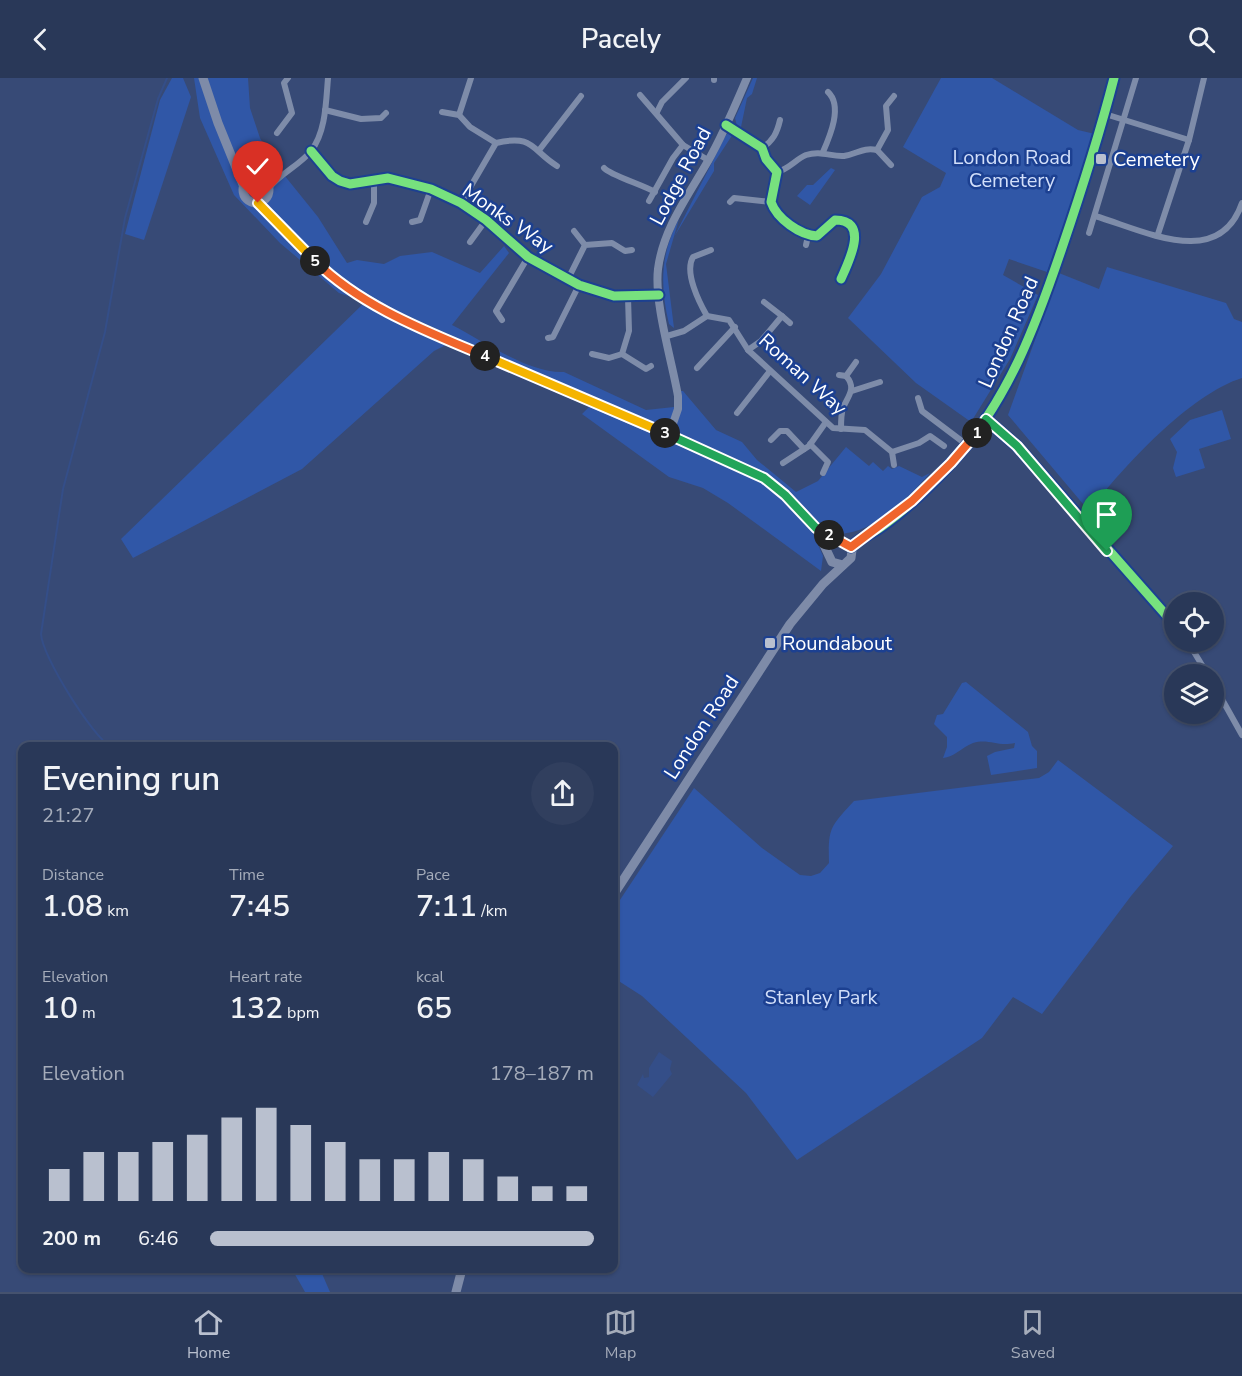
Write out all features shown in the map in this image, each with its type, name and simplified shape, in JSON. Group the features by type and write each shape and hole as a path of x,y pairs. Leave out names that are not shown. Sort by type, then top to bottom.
{"main road":[{"path":"203,78 218,123 238,167 246,199 258,203 276,219 285,232 324,270 358,294 409,323 764,478 785,495 816,528 832,561 843,565"},
{"path":"238,167 258,178 268,193 276,219"},
{"path":"244,187 258,178"},
{"path":"258,203 268,193"},
{"path":"816,528 851,547"},
{"path":"829,551 838,541"},
{"name":"London Road","path":"618,888 786,630 823,584 851,558 851,547"},
{"name":"London Road","path":"823,584 832,561"},
{"path":"456,1292 461,1273"}],"street":[{"path":"277,133 292,113 284,82 288,78"},
{"path":"268,193 279,176 311,151 320,132 328,78"},
{"path":"459,115 471,78"},
{"path":"657,112 662,102 686,78"},
{"name":"Lodge Road","path":"669,435 678,409 678,396 659,295 658,271 663,246 673,222 726,125 747,78"},
{"name":"London Road","path":"851,547 912,501 967,445 986,419 1016,369 1035,327 1078,201 1114,78"},
{"path":"1089,233 1136,78"},
{"path":"1158,234 1189,141 1204,78"},
{"path":"823,152 836,112 833,96 828,92"},
{"path":"640,95 657,112 683,145 708,160"},
{"path":"877,150 888,130 886,106 894,96"},
{"path":"540,149 578,98"},
{"path":"325,110 361,119 383,118"},
{"path":"1105,114 1124,122 1189,141"},
{"path":"446,115 459,115 470,127 496,143 518,140 540,149 547,163 557,166"},
{"path":"762,148 781,132 780,120"},
{"path":"726,125 762,148 766,159 777,172"},
{"path":"461,203 496,143"},
{"path":"649,201 673,158 683,145"},
{"path":"777,172 787,169 804,156 823,152 843,156 861,149 877,150 891,165"},
{"name":"Monks Way","path":"311,151 332,176 340,181 350,184 388,177 431,189 461,203 486,220 528,257 579,285 614,296 659,295"},
{"path":"604,168 609,174 636,181 655,192"},
{"path":"777,172 771,202 780,218 808,236 818,236 836,220 844,220 856,234 856,243 842,279"},
{"path":"258,178 279,176"},
{"path":"361,212 367,219 374,203 374,178"},
{"path":"412,222 421,221 431,189"},
{"path":"733,197 771,202"},
{"path":"1095,216 1188,242 1209,240 1230,226 1242,203"},
{"path":"464,232 471,239 486,220"},
{"path":"574,231 585,245"},
{"path":"806,245 808,236"},
{"path":"585,245 612,243 626,251"},
{"path":"568,279 585,245"},
{"path":"667,336 684,331 707,316 695,289 690,264 693,257 706,249"},
{"path":"502,320 492,312 528,257"},
{"path":"553,338 579,285"},
{"path":"622,354 629,331 628,297"},
{"path":"764,302 790,323"},
{"name":"Roman Way","path":"707,316 724,318 735,327 748,350 833,428 865,430 892,452"},
{"path":"748,350 761,341 782,316"},
{"path":"698,368 735,327"},
{"path":"595,353 609,358 622,354 647,369"},
{"path":"841,429 842,412 852,391 850,380 842,376 856,362"},
{"path":"737,413 770,370"},
{"path":"852,391 880,382"},
{"path":"918,398 922,411 967,445"},
{"path":"986,419 1017,446 1164,613"},
{"path":"783,463 792,460 807,447 826,422"},
{"path":"771,440 780,431 786,430 828,462 823,473"},
{"path":"894,465 892,452 919,443 930,436 944,446"},
{"path":"1224,703 1242,735"}],"green space":[{"path":"172,78 183,78 191,97 144,240 125,234 160,100"},
{"path":"194,78 248,78 250,108 260,138 272,160 318,217 347,263 357,260 384,264 400,256 432,252 480,273 504,246 509,253 452,325 492,347 537,368 564,372 646,410 674,407 674,391 683,391 716,430 742,442 757,460 796,492 818,481 846,447 869,466 873,462 883,471 888,466 892,469 899,466 922,477 930,473 887,515 861,529 833,534 813,518 809,524 823,556 821,571 728,503 703,488 669,477 582,414 589,407 591,398 377,302 363,301 339,293 280,243 234,195 200,118"},
{"path":"753,78 757,78 752,94 747,98 741,127 737,126 735,118"},
{"name":"London Road Cemetery","path":"941,78 992,78 1078,130 1095,134 1047,272 1009,259 1003,275 1038,295 1010,359 971,422 916,383 848,318 881,274 922,197 940,187 946,173 903,147"},
{"path":"730,132 733,134 714,163 714,171 674,237 726,135"},
{"path":"831,168 835,170 810,205 797,196 807,185 813,185"},
{"path":"679,219 666,264 674,328 669,324 663,283 668,245"},
{"path":"1107,267 1226,303 1234,319 1242,322 1242,378 1201,399 1158,434 1089,511 1008,415 1059,273 1099,289"},
{"path":"364,303 405,328 448,344 434,351 302,469 133,558 121,539"},
{"path":"1222,410 1231,439 1199,449 1205,468 1176,477 1173,468 1177,452 1170,439 1190,420"},
{"path":"966,682 1028,732 1032,746 1037,751 1037,768 991,775 987,756 1014,748 1015,743 973,743 943,758 947,747 947,737 934,724 937,715 943,714 962,683"},
{"name":"Stanley Park","path":"1058,760 1173,846 1131,896 1042,1014 1013,997 982,1038 797,1160 746,1093 642,996 618,981 618,903 694,788 762,848 800,875 811,876 820,873 829,863 829,842 832,829 854,801 1039,778 1049,772"},
{"path":"294,1273 322,1273 330,1292 305,1292"}],"shaded area":[{"path":"659,1052 672,1061 670,1069 672,1074 653,1097 637,1085 643,1074 644,1078 649,1077 649,1068"}],"waterway":[{"path":"105,742 92,728 69,695 50,659 41,634 63,489 105,332 125,218 158,99 167,78"}],"cycle path":[{"path":"851,547 900,512 936,479 972,438 1005,388 1031,333 1052,277 1090,164 1114,78"},
{"path":"726,125 762,148 766,159 777,172 771,202 778,214 790,225 803,233 817,236 835,220 846,222 852,227 854,243 841,279"},
{"path":"311,151 332,176 340,181 350,184 388,178 431,189 461,203 486,220 528,257 579,285 614,296 659,295"},
{"path":"986,419 1017,446 1164,613"}],"place":[{"name":"Cemetery","path":"1101,159"},
{"name":"Roundabout","path":"770,643"}],"route":[{"path":"258,203 324,270 358,294 409,323 748,468 785,495 816,528 851,547 859,539 881,527 912,501 962,451 986,419 1017,446 1107,551"}]}
